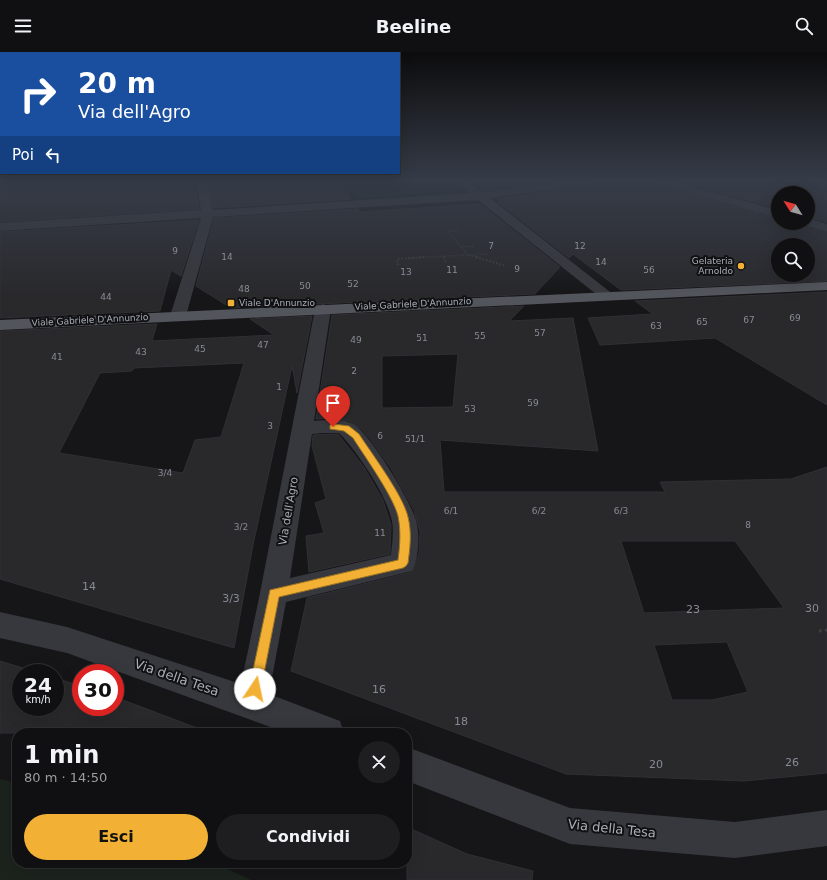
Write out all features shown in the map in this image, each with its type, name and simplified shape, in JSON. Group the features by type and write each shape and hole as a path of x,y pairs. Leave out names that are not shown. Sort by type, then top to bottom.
{"main road":[{"name":"Viale Gabriele D'Annunzio","path":"0,325 606,295 827,286"}],"street":[{"path":"0,227 134,219"},
{"path":"178,316 207,219"},
{"path":"510,219 606,295"},
{"path":"815,224 827,228"},
{"name":"Via dell'Agro","path":"252,703 274,593 323,309"},
{"path":"274,593 403,563 406,538 403,516 395,498 356,436 346,428 302,428"},
{"name":"Via della Tesa","path":"0,625 67,640 252,703 315,728"},
{"name":"Via della Tesa","path":"412,766 570,826 735,840 827,828"}],"path":[{"path":"458,230 448,232 468,255 506,266"},
{"path":"462,248 474,246"},
{"path":"398,265 397,259 488,254"},
{"path":"444,257 446,263"},
{"path":"819,631 827,630"}],"shaded area":[{"path":"0,779 12,782 12,868 225,868 251,880 0,880"}],"building":[{"path":"0,219 51,219 0,222"},
{"path":"214,219 499,219 560,267 535,294 231,308 196,286"},
{"path":"519,219 771,219 771,230 815,229 827,233 827,281 815,282 815,238 771,238 771,282 804,282 621,290 573,254 569,258"},
{"path":"815,219 815,219 827,219 827,222"},
{"path":"199,220 181,276 171,270 160,311 0,318 0,232"},
{"path":"827,292 827,405 715,338 600,345 588,318 653,314 635,301"},
{"path":"524,306 509,321 573,318 598,451 440,440 444,492 665,492 660,482 791,479 827,467 827,773 744,781 566,774 291,671 307,598 412,572 419,553 420,532 414,510 390,467 370,439 361,429 349,421 334,418 316,419 332,315","holes":["458,354 453,407 382,408 382,356","621,541 735,541 784,608 644,613","727,642 748,692 712,700 672,700 654,645"]},
{"path":"312,316 297,393 292,366 253,545 234,648 0,579 0,331 157,324 152,341 274,335 250,319","holes":["244,363 221,437 195,440 183,473 59,453 100,373 132,371 134,368"]},
{"path":"338,434 364,467 383,500 391,525 390,554 309,572 306,536 324,533 315,503 326,499 312,446 313,435"},
{"path":"0,661 12,665 12,716 64,716 64,681 72,683 72,716 124,716 124,700 197,728 12,728 12,733 0,733"},
{"path":"412,829 467,854 533,871 532,880 407,880 407,868 412,868"}],"place":[{"name":"Gelateria Arnoldo","path":"741,266"},
{"name":"Viale D'Annunzio","path":"231,303"}],"route":[{"path":"255,689 274,593 403,563 406,538 403,516 395,498 356,436 346,428 333,427"}]}
